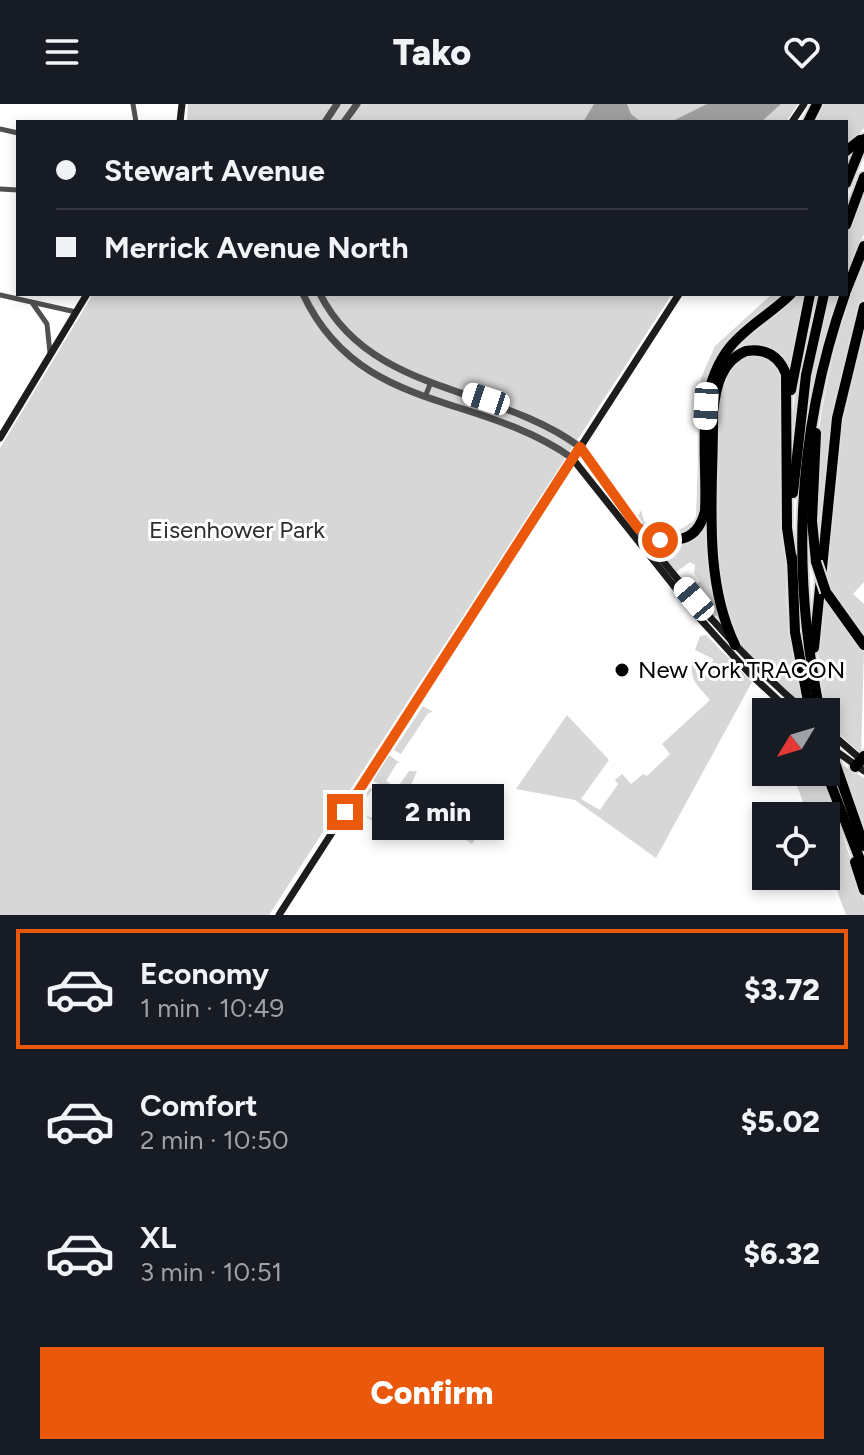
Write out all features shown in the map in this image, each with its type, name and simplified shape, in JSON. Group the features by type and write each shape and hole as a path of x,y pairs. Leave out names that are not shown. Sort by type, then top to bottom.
{"highway":[{"path":"848,149 864,137"},
{"path":"848,178 864,137"},
{"path":"848,220 864,177"},
{"path":"848,287 864,246"},
{"path":"638,528 660,540 675,541 686,538 700,526 706,505 706,406 714,374 736,341 789,296"},
{"path":"789,406 810,296"},
{"path":"804,698 795,632 792,562 799,425 824,296"},
{"path":"817,698 803,601 802,535 806,465 818,387 845,296"},
{"path":"813,678 815,621 836,427 847,369 864,307"},
{"path":"735,645 721,609 714,565 713,412 725,368 740,354 753,350 768,353 779,360 786,374 789,406 787,528 792,562"},
{"path":"818,387 812,521 816,562 826,592 864,645"},
{"path":"840,775 864,846"},
{"path":"831,786 864,870"},
{"path":"851,840 864,890"}],"main road":[{"path":"0,438 47,365 86,296"},
{"path":"279,915 678,296"},
{"path":"580,447 706,622 792,698"},
{"path":"572,458 661,573 778,698"},
{"path":"647,556 650,544"},
{"path":"661,573 674,575"},
{"path":"840,746 862,763"},
{"path":"840,753 862,763"}],"street":[{"path":"0,295 23,297 33,303 76,312"},
{"path":"304,296 327,335 366,371 425,397 528,432 572,458"},
{"path":"321,296 339,325 363,350 385,364 534,418 580,447"},
{"path":"33,303 49,330 51,351 47,365"},
{"path":"327,335 339,325"},
{"path":"425,397 431,382"},
{"path":"528,432 534,427 534,418"},
{"path":"543,440 541,434 548,426"}],"green space":[{"path":"188,104 798,104 787,120 187,120"},
{"path":"819,104 864,104 864,128 848,147 848,120 812,120"},
{"path":"864,187 864,234 848,274 848,231"},
{"path":"864,262 864,298 835,411 818,562 814,486 822,409 839,333"},
{"name":"Eisenhower Park","path":"92,296 671,296 269,915 0,915 0,448"},
{"path":"770,296 785,296 721,355 703,509 695,528 674,539 646,528 638,516 642,509 646,523 660,531 679,530 696,518 701,378 715,346"},
{"path":"793,296 806,296 790,376 776,354 728,354"},
{"path":"812,296 820,296 790,444 799,355"},
{"path":"829,296 839,296 810,396 801,457 810,379"},
{"path":"864,319 864,582 853,594 864,604 864,641 825,585 841,425"},
{"path":"751,353 774,360 781,370 787,612 802,698 796,698 745,652 731,631 724,611 714,508 715,434 722,382 738,361"},
{"path":"707,518 711,578 719,616 714,616 691,590 700,581 694,573 695,565 690,562 676,572 653,542 678,544"},
{"path":"823,596 864,650 861,754 840,735 840,698 824,698 817,646"},
{"path":"706,635 752,682 656,858 575,800 516,789 567,715 609,760 581,799 600,810 618,784 615,780 622,774 631,784 643,774 647,776 670,754 662,744 710,700 695,682 692,672 693,660 699,661 696,673 710,676 713,659 695,650 700,636"},
{"path":"423,706 433,712 428,713 401,754 394,750"},
{"path":"389,755 400,763 386,781 397,788 409,771 417,771 407,794 462,829 465,825 479,833 472,844 373,781"},
{"path":"840,763 864,778 864,834 840,768"},
{"path":"797,786 827,786 832,802 803,802"},
{"path":"370,788 376,791 371,791 359,810 371,818 384,798 387,799 380,818 390,825 393,820 399,825 393,834 355,810"},
{"path":"840,827 864,900 864,915 846,915 837,890 840,890"}],"shaded area":[{"path":"594,104 627,104 631,114 638,120 584,120"},
{"path":"707,104 781,104 763,120 675,120"}],"place":[{"name":"New York TRACON","path":"622,670"}],"route":[{"path":"345,812 580,447 638,528 660,540"}]}
